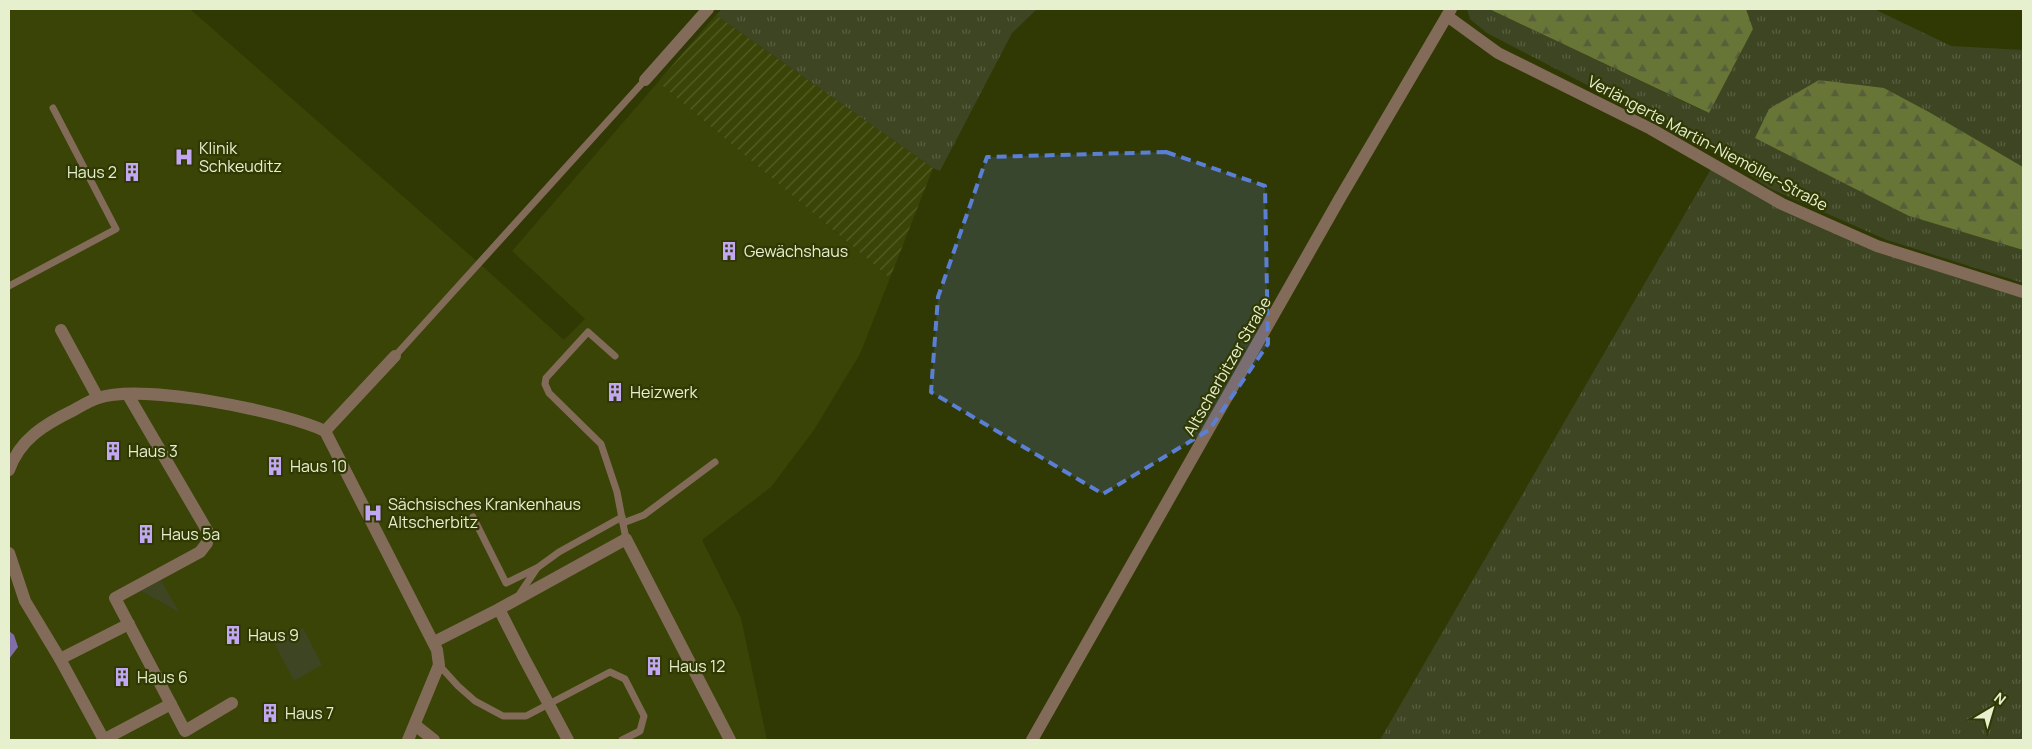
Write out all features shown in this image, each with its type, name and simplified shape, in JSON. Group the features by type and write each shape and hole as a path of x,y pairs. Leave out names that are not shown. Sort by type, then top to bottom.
{"street":[{"path":"645,80 708,9"},
{"name":"Verlängerte Martin-Niemöller-Straße","path":"1449,12 1498,53 1650,129 1782,204 1878,246 2023,292"},
{"name":"Altscherbitzer Straße","path":"1032,740 1340,198 1449,12"},
{"path":"61,330 98,398"},
{"path":"325,432 395,356"},
{"path":"128,395 208,532 207,543 200,552 115,598 186,731 232,704"},
{"path":"9,470 12,460 25,440 48,422 98,398 128,395 210,401 308,424 325,432 434,642 439,665 408,740"},
{"path":"434,642 499,609 626,539 730,740"},
{"path":"9,553 24,601 60,659 104,740 171,704"},
{"path":"499,609 548,706 568,740"},
{"path":"60,659 129,624"},
{"path":"415,725 434,740"}],"lane":[{"path":"395,356 645,80"},
{"path":"9,286 116,229 53,108"},
{"path":"615,356 588,332 546,378 545,384 549,393 601,444 617,492 626,539"},
{"path":"473,518 506,583 537,568 559,552 622,520 644,515 715,462"},
{"path":"518,598 537,568"},
{"path":"439,665 475,702 503,716 526,716 610,672 625,679 644,716 640,731 622,740"}],"highlighted area":[{"path":"1166,152 1265,186 1268,344 1209,430 1103,494 931,392 938,297 987,157"}],"shaded area":[{"name":"Sächsisches Krankenhaus Altscherbitz","path":"9,9 190,9 564,340 585,319 512,251 658,82 890,278 860,354 814,430 771,487 702,540 741,618 767,740 9,740"},
{"path":"716,15 933,168 890,278 658,82"},
{"path":"9,631 14,635 18,647 9,659"}],"green space":[{"path":"722,9 1037,9 1012,33 940,171 933,168 716,15"},
{"path":"1467,9 1489,9 1708,113 1753,29 1746,9 1874,9 1951,46 2023,50 2023,167 1884,88 1909,216 2023,250 2023,283 1887,240 1769,188 1718,153 1487,33 1470,19"},
{"path":"1489,9 1746,9 1753,29 1709,113"},
{"path":"1819,80 1884,88 2023,167 2023,250 1909,216 1755,138 1769,109"},
{"path":"1711,169 1780,209 2023,297 2023,740 1380,740"},
{"path":"161,580 179,612 141,591"},
{"path":"303,628 322,665 294,681 274,643"}],"place":[{"name":"Klinik Schkeuditz","path":"184,157"},
{"name":"Haus 2","path":"132,172"},
{"name":"Gewächshaus","path":"729,251"},
{"name":"Heizwerk","path":"615,392"},
{"name":"Haus 3","path":"113,451"},
{"name":"Haus 10","path":"275,466"},
{"name":"Sächsisches Krankenhaus Altscherbitz","path":"373,513"},
{"name":"Haus 5a","path":"146,534"},
{"name":"Haus 9","path":"233,635"},
{"name":"Haus 12","path":"654,666"},
{"name":"Haus 6","path":"122,677"},
{"name":"Haus 7","path":"270,713"}]}
